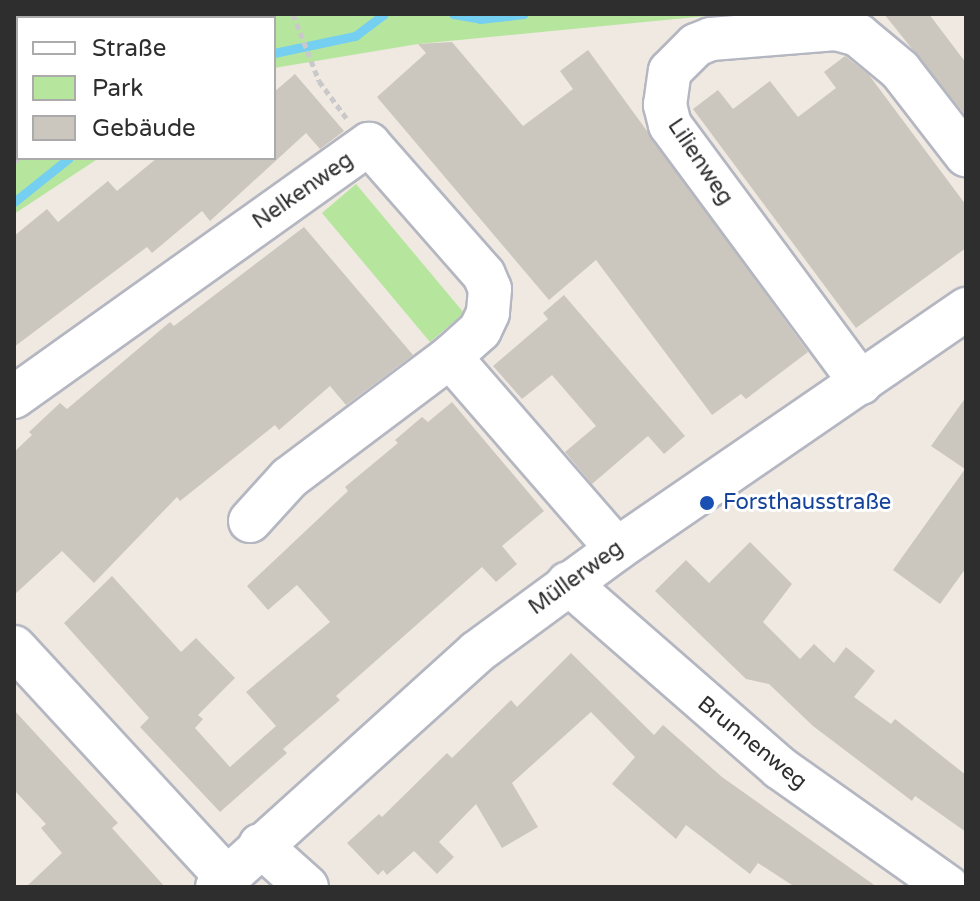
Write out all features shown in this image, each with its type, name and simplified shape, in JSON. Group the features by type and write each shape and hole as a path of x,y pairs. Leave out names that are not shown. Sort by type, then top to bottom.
{"street":[{"name":"Lilienweg","path":"861,383 670,125 665,105 670,71 696,45 711,39 836,29 858,35 900,70 966,155"},
{"name":"Nelkenweg","path":"14,397 369,144 484,275 490,289 488,313 480,330 450,357 289,478 250,521"},
{"name":"Müllerweg","path":"222,882 477,652 568,583 966,309"},
{"path":"450,357 617,549"},
{"name":"Brunnenweg","path":"568,583 780,768 948,887"},
{"path":"14,647 222,882"},
{"path":"260,845 307,887"}],"path":[{"path":"293,18 307,58 336,105 369,144"}],"green space":[{"path":"14,14 219,14 16,16 16,160 96,160 14,214"},
{"path":"727,14 418,44 276,68 276,16 224,16"},
{"path":"356,184 464,313 430,342 322,213"}],"building":[{"path":"884,14 929,14 966,63 966,116"},
{"path":"452,42 523,126 573,89 560,71 588,50 808,352 746,399 741,394 712,415 596,260 549,300 377,97 426,53 418,44"},
{"path":"845,56 869,75 966,205 966,248 856,328 693,109 718,90 733,109 770,81 798,117 836,88 824,72"},
{"path":"295,74 344,131 320,149 306,133 210,221 202,211 152,253 147,247 14,347 14,236 47,209 58,222 108,181 117,191 155,160 276,160 276,90"},
{"path":"304,227 413,355 346,405 330,386 279,430 275,425 180,501 177,497 94,583 62,551 14,595 14,452 32,435 29,432 60,403 67,409 170,322 174,326"},
{"path":"564,295 685,436 664,454 648,436 592,484 565,452 596,426 552,375 522,399 493,366 548,319 543,313"},
{"path":"966,397 966,568 940,604 893,570 965,469 931,446"},
{"path":"452,402 544,511 502,546 517,564 496,582 482,567 336,696 340,700 283,749 287,753 220,812 140,727 149,718 64,623 112,576 181,652 196,638 235,678 198,715 203,719 195,728 230,767 276,726 246,692 330,622 297,585 268,610 247,586 348,491 345,487 398,443 395,440 422,417 428,422"},
{"path":"750,542 792,584 763,622 800,659 814,644 834,663 846,647 875,671 854,697 891,724 895,719 966,775 966,832 915,796 912,801 813,726 769,684 746,679 655,591 686,560 709,583"},
{"path":"571,653 654,735 663,725 722,777 877,887 795,887 758,863 750,874 686,825 676,839 612,784 635,757 591,712 512,783 538,827 502,848 476,804 439,842 454,857 437,874 414,851 387,875 383,870 378,875 347,843 379,814 382,817 447,753 452,758 511,700 517,707"},
{"path":"14,710 118,823 112,828 165,887 26,887 62,853 41,828 46,824 14,790"}],"waterway":[{"path":"276,53 355,36 384,14"},
{"path":"453,14 480,19 524,14"},
{"path":"14,202 66,160"}],"place":[{"name":"Forsthausstraße","path":"707,503"}]}
